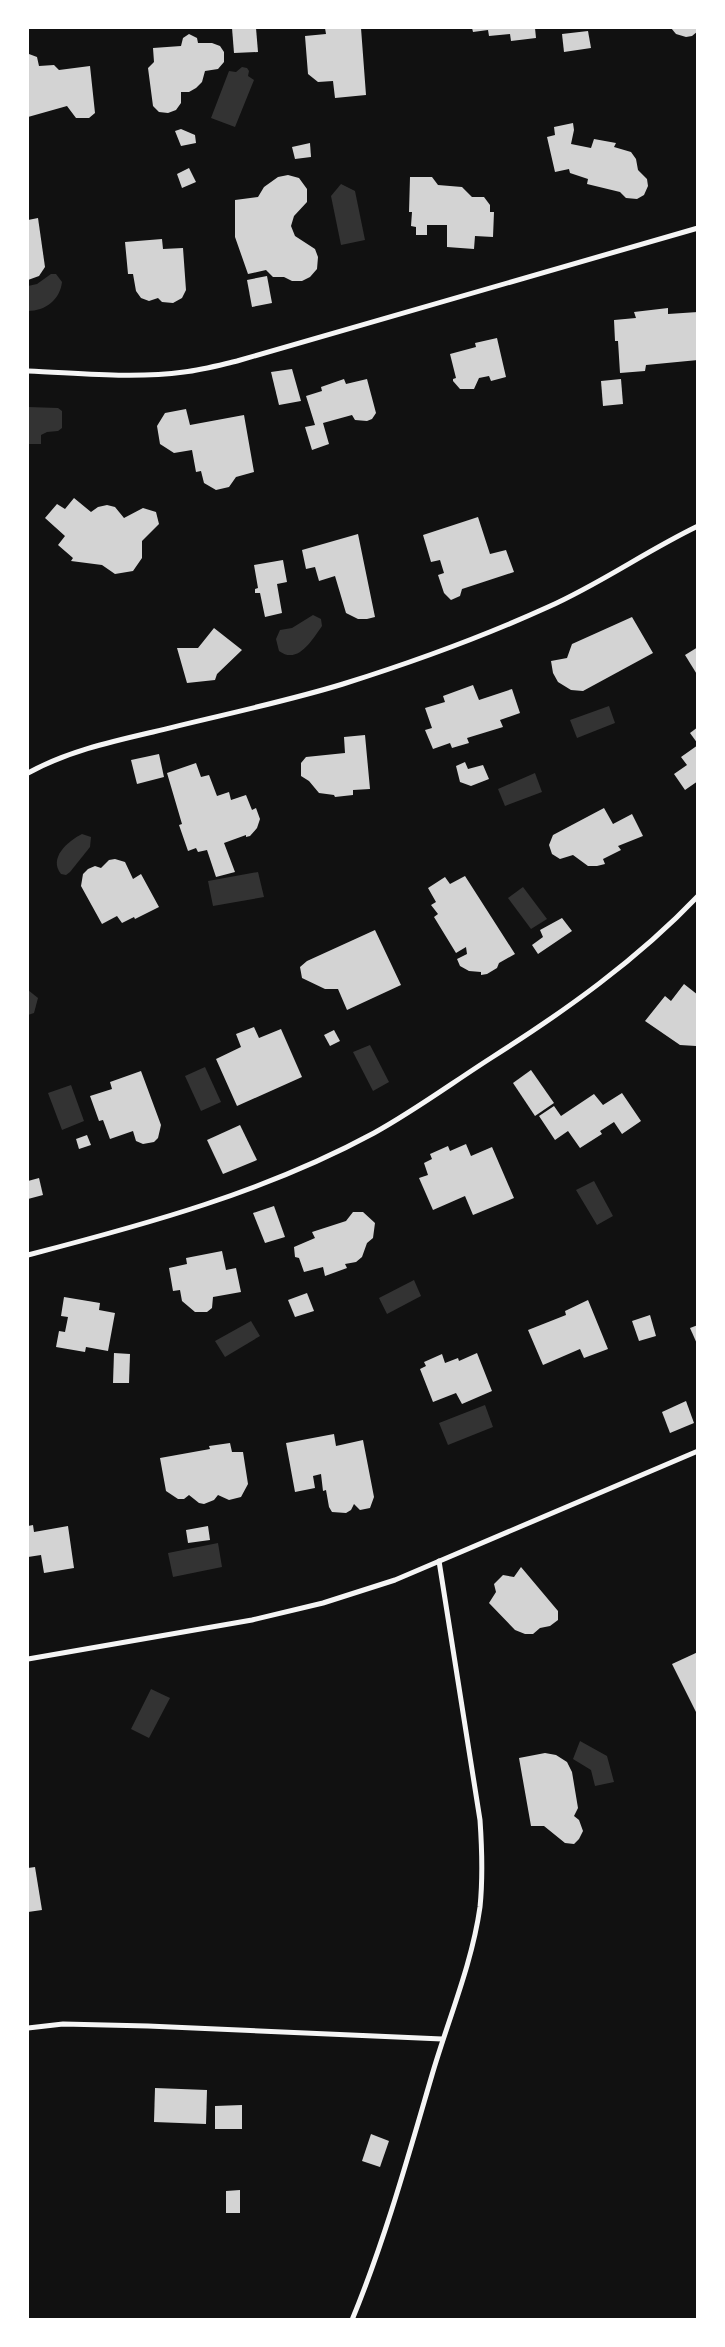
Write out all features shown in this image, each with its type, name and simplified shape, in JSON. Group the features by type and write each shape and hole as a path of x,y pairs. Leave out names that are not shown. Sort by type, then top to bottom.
{"street":[{"path":"28,371 159,374 218,366 698,228"},
{"path":"28,773 42,765 97,745 274,703 342,684 476,638 549,607 657,546 698,526"},
{"path":"28,1255 146,1224 216,1202 275,1179 374,1133 536,1030 586,995 666,927 698,896"},
{"path":"28,1659 252,1620 323,1603 394,1580 698,1451"},
{"path":"352,2320 369,2280 384,2233 475,1929 482,1885 480,1820 439,1561"},
{"path":"28,2028 63,2024 148,2026 442,2039"}],"shaded area":[{"path":"242,67 247,68 249,71 248,76 254,80 235,127 211,118 229,71 236,72"},
{"path":"341,184 355,191 365,240 341,245 331,196"},
{"path":"51,274 56,274 62,282 55,299 46,307 28,311 28,286 37,284"},
{"path":"28,407 58,408 62,411 62,428 58,431 47,432 41,435 41,444 28,444"},
{"path":"313,615 321,619 322,626 309,644 298,653 292,655 286,655 279,651 276,639 280,630 292,628"},
{"path":"609,706 615,723 577,738 570,720"},
{"path":"535,773 542,792 505,806 498,789"},
{"path":"82,834 91,837 90,847 70,872 66,875 61,874 57,862 58,856 71,841"},
{"path":"258,872 264,897 213,906 208,881"},
{"path":"523,887 547,919 531,929 508,898"},
{"path":"28,990 38,998 34,1013 28,1015"},
{"path":"370,1045 389,1082 373,1091 353,1052"},
{"path":"205,1067 221,1102 201,1111 185,1076"},
{"path":"71,1085 84,1121 62,1130 48,1093"},
{"path":"594,1181 613,1216 597,1225 576,1190"},
{"path":"414,1280 421,1296 387,1314 379,1298"},
{"path":"251,1321 260,1336 225,1357 215,1341"},
{"path":"485,1405 493,1427 448,1445 439,1423"},
{"path":"218,1543 222,1567 173,1577 168,1553"},
{"path":"151,1689 170,1698 149,1738 131,1729"},
{"path":"580,1741 607,1756 614,1782 595,1786 591,1770 573,1759"}],"building":[{"path":"232,28 256,28 258,52 234,53"},
{"path":"325,28 361,28 366,95 335,98 333,81 318,82 308,74 305,36 326,34"},
{"path":"472,28 535,28 536,38 511,41 510,34 489,36 488,30 473,32"},
{"path":"671,28 698,28 698,31 692,36 686,37 676,34"},
{"path":"588,31 591,48 564,52 562,34"},
{"path":"189,34 197,38 198,43 212,43 220,46 224,52 224,62 218,69 205,71 202,82 196,88 189,92 181,92 181,103 176,110 168,113 159,112 153,106 148,68 154,62 153,48 181,46 183,38"},
{"path":"29,54 37,57 39,66 54,65 59,70 90,66 95,113 89,118 76,118 67,106 28,117"},
{"path":"573,123 574,130 571,144 591,148 594,139 616,143 614,147 631,152 636,159 638,170 647,179 648,186 644,195 637,199 626,198 620,192 587,184 588,179 570,173 569,169 555,172 547,137 555,135 554,127"},
{"path":"181,129 195,135 196,143 181,146 175,131"},
{"path":"310,143 311,157 295,159 292,147"},
{"path":"189,168 196,182 182,188 177,174"},
{"path":"288,175 299,178 307,189 307,202 294,216 291,226 295,236 315,249 318,257 317,269 310,277 302,281 292,281 284,277 273,277 266,270 248,274 235,237 235,200 258,197 264,187 278,177"},
{"path":"410,177 432,177 438,185 462,187 472,197 484,197 490,205 490,212 494,212 493,237 475,236 474,249 447,247 447,225 427,225 427,235 416,235 416,227 411,226 412,212 409,212"},
{"path":"38,218 45,267 39,276 28,280 28,220"},
{"path":"162,239 163,249 183,248 186,290 182,298 173,303 162,302 158,298 149,301 141,298 136,291 133,274 128,274 125,242"},
{"path":"267,276 272,303 252,307 247,280"},
{"path":"668,308 668,314 698,312 698,360 646,365 645,371 620,373 618,341 615,341 614,320 636,318 634,312"},
{"path":"497,338 506,377 491,381 489,376 479,378 474,389 460,389 453,381 456,378 450,354 476,347 475,343"},
{"path":"292,369 301,401 279,405 271,372"},
{"path":"344,379 346,384 367,379 376,413 372,419 367,421 355,420 352,415 323,423 329,444 312,450 305,427 315,425 306,396 322,391 321,387"},
{"path":"621,379 623,404 603,406 601,381"},
{"path":"186,409 190,425 244,415 254,472 236,477 229,487 216,490 204,483 201,471 196,472 192,450 174,453 160,444 157,426 165,413"},
{"path":"74,498 91,512 98,507 107,505 115,507 124,518 143,508 156,512 159,524 142,541 142,558 133,571 115,574 102,565 71,561 73,558 58,545 65,536 45,518 57,504 65,509"},
{"path":"478,517 490,554 506,550 514,572 462,589 460,596 451,600 444,593 438,575 444,573 440,560 431,562 423,535"},
{"path":"358,534 375,617 367,619 358,619 346,613 335,576 319,581 315,567 306,569 302,550"},
{"path":"283,560 287,582 277,584 282,613 265,617 260,593 255,593 255,589 258,588 254,565"},
{"path":"632,617 653,653 583,691 571,690 558,682 553,673 551,661 567,658 572,644"},
{"path":"214,628 242,650 217,674 215,680 187,683 177,648 198,648"},
{"path":"698,647 698,676 685,655"},
{"path":"473,685 479,700 512,689 520,713 500,720 503,727 467,738 469,743 452,748 450,743 433,749 425,730 432,728 425,708 445,702 443,696"},
{"path":"698,727 698,744 690,733"},
{"path":"365,735 370,789 353,790 353,795 335,797 334,795 319,793 309,781 301,776 301,763 306,757 345,753 344,737"},
{"path":"698,745 698,781 685,790 674,774 687,765 681,757"},
{"path":"159,754 164,777 137,784 131,760"},
{"path":"465,762 468,769 483,765 489,779 471,786 460,782 456,766"},
{"path":"196,763 201,777 209,775 217,796 229,792 231,800 246,795 252,810 256,808 260,819 257,828 250,836 246,837 246,835 224,843 235,872 216,877 207,850 198,852 196,848 188,851 179,825 182,824 167,773"},
{"path":"604,808 613,824 632,814 643,836 618,846 621,850 603,859 605,864 597,866 588,866 573,855 560,859 552,854 549,845 553,835"},
{"path":"115,859 125,862 133,879 141,874 159,907 122,923 117,916 102,924 81,886 83,874 88,869 95,866 101,868 109,860"},
{"path":"465,876 515,954 499,963 497,968 487,974 481,975 481,972 469,971 460,966 457,959 467,954 466,947 456,953 434,917 438,914 431,905 436,902 428,888 445,877 450,884"},
{"path":"562,918 572,931 538,954 532,945 543,937 540,930"},
{"path":"375,930 401,985 347,1010 338,989 325,989 302,978 300,967 307,961"},
{"path":"684,984 698,995 698,1045 696,1046 680,1045 645,1021 665,996 671,1001"},
{"path":"254,1027 259,1038 281,1029 302,1077 237,1106 216,1059 241,1047 236,1034"},
{"path":"334,1030 340,1041 330,1046 324,1035"},
{"path":"531,1070 554,1103 535,1116 513,1083"},
{"path":"141,1071 161,1125 158,1138 154,1142 143,1144 136,1141 133,1131 110,1139 103,1120 99,1121 90,1096 112,1089 110,1082"},
{"path":"622,1093 641,1121 622,1134 614,1122 600,1131 602,1134 580,1148 568,1131 555,1140 539,1116 554,1106 561,1116 594,1094 603,1105"},
{"path":"240,1125 257,1160 223,1174 207,1140"},
{"path":"87,1135 91,1145 79,1149 76,1139"},
{"path":"466,1144 471,1156 492,1147 514,1198 473,1215 465,1196 433,1210 419,1178 428,1175 424,1163 432,1159 430,1154 448,1146 450,1151"},
{"path":"39,1178 43,1195 28,1199 28,1181"},
{"path":"274,1206 285,1237 265,1243 253,1213"},
{"path":"353,1212 363,1212 375,1223 373,1238 367,1243 362,1257 356,1262 345,1264 347,1268 325,1276 323,1267 304,1272 299,1258 295,1257 294,1247 315,1238 312,1232 346,1221"},
{"path":"222,1251 226,1270 236,1268 241,1292 213,1297 212,1308 207,1312 195,1312 182,1301 180,1290 173,1291 169,1268 187,1264 186,1258"},
{"path":"307,1293 314,1311 295,1317 288,1300"},
{"path":"64,1297 100,1303 99,1310 115,1313 108,1351 86,1347 85,1352 56,1347 59,1331 65,1332 68,1317 61,1316"},
{"path":"588,1300 608,1349 584,1358 580,1349 543,1365 528,1330 566,1315 565,1311"},
{"path":"650,1315 656,1336 639,1341 632,1321"},
{"path":"698,1325 698,1346 690,1328"},
{"path":"114,1353 130,1354 129,1383 113,1383"},
{"path":"477,1353 492,1391 462,1404 456,1393 433,1402 420,1369 426,1366 424,1362 442,1354 445,1363 458,1358 459,1361"},
{"path":"686,1401 694,1423 670,1433 662,1412"},
{"path":"334,1434 336,1446 363,1440 374,1497 370,1508 360,1510 354,1504 351,1510 346,1513 332,1512 329,1507 326,1490 323,1491 321,1474 313,1476 315,1488 295,1492 286,1443"},
{"path":"230,1443 232,1452 243,1452 248,1484 241,1497 229,1500 218,1495 214,1500 204,1504 199,1503 189,1495 184,1499 178,1499 166,1491 160,1458 210,1449 209,1446"},
{"path":"33,1525 34,1532 68,1526 74,1568 44,1573 41,1555 28,1557 28,1526"},
{"path":"208,1526 210,1540 188,1543 186,1530"},
{"path":"521,1567 558,1611 558,1620 550,1626 540,1628 533,1634 525,1634 515,1630 489,1603 496,1592 494,1584 503,1575 514,1577"},
{"path":"698,1652 698,1716 672,1664"},
{"path":"545,1753 556,1755 567,1762 572,1772 578,1808 574,1816 579,1820 583,1831 574,1844 565,1843 544,1826 531,1826 519,1758"},
{"path":"35,1867 42,1910 28,1912 28,1868"},
{"path":"155,2088 207,2090 206,2124 154,2122"},
{"path":"242,2105 242,2129 215,2129 215,2106"},
{"path":"371,2134 389,2141 380,2167 362,2161"},
{"path":"240,2190 240,2213 226,2213 226,2191"}]}
